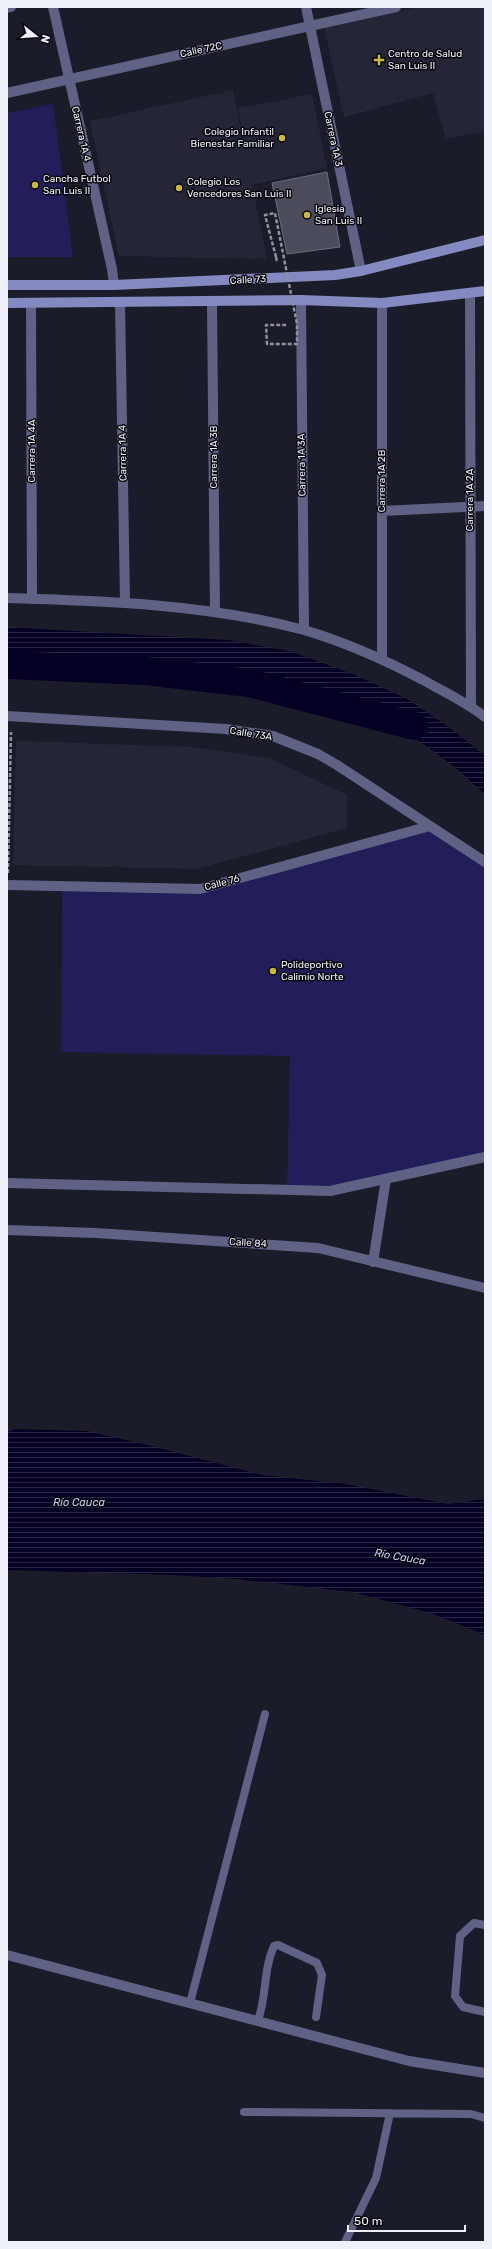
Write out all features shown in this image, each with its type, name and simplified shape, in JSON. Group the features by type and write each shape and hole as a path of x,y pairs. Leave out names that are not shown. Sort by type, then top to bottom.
{"main road":[{"name":"Calle 73","path":"7,285 114,285 335,275 361,271 485,240"},
{"path":"7,303 212,303 301,300 382,303 470,294 485,291"}],"street":[{"path":"7,8 11,7"},
{"name":"Carrera 1A 4","path":"53,7 112,269 114,285"},
{"name":"Carrera 1A 3","path":"306,7 361,271"},
{"name":"Calle 72C","path":"7,93 396,7"},
{"name":"Carrera 1A 2A","path":"470,294 471,706"},
{"name":"Carrera 1A 3A","path":"301,300 304,630"},
{"name":"Carrera 1A 4A","path":"31,303 32,599"},
{"name":"Carrera 1A 4","path":"120,303 125,602"},
{"name":"Carrera 1A 3B","path":"212,303 215,612"},
{"name":"Carrera 1A 2B","path":"382,303 382,658"},
{"path":"382,511 485,506"},
{"path":"7,598 125,602 215,612 304,630 382,658 471,706 485,717"},
{"name":"Calle 73A","path":"7,716 194,726 273,736 318,754 485,862"},
{"name":"Calle 76","path":"7,885 181,890 200,889 430,826"},
{"path":"7,1183 330,1191 485,1157"},
{"path":"372,1262 386,1179"},
{"name":"Calle 84","path":"7,1230 96,1233 318,1248 485,1288"},
{"path":"7,1955 409,2061 485,2073"}],"lane":[{"path":"190,2003 265,1714"},
{"path":"485,1925 474,1923 460,1936 455,1996 463,2007 485,2012"},
{"path":"258,2020 262,2010 265,1971 274,1946 278,1945 317,1962 322,1975 316,2017"},
{"path":"244,2112 471,2114 485,2118"},
{"path":"345,2242 376,2178 390,2113"}],"path":[{"path":"277,263 265,215 275,213 297,324 297,344 267,344 266,326 288,325"},
{"path":"7,885 11,732"}],"shaded area":[{"path":"420,7 485,7 485,131 446,139 433,93 344,117 324,27"},
{"name":"Colegio Los Vencedores San Luis II","path":"233,90 246,156 238,108 312,94 327,168 252,185 267,259 119,256 90,121"},
{"name":"Cancha Futbol San Luis II","path":"53,104 73,257 7,257 7,113"},
{"path":"16,741 193,747 269,758 347,795 347,828 197,869 13,865"},
{"name":"Polideportivo Calimio Norte","path":"430,826 485,862 485,1157 330,1191 287,1189 290,1056 61,1052 62,886 181,891"}],"water":[{"path":"7,627 228,640 293,652 355,675 407,699 450,728 485,756 485,795 464,775 418,740 368,712 314,689 256,672 224,668 7,655"},
{"name":"Río Cauca","path":"16,1429 87,1431 152,1446 262,1475 346,1484 448,1504 485,1499 485,1635 434,1614 353,1592 236,1579 172,1575 7,1570 7,1432"}],"building":[{"name":"Iglesia San Luis II","path":"327,172 340,247 287,254 272,183"}],"waterway":[{"path":"7,665 145,671 249,683 414,726"}],"place":[{"name":"Centro de Salud San Luis II","path":"379,60"},
{"name":"Colegio Infantil Bienestar Familiar","path":"282,138"},
{"name":"Cancha Futbol San Luis II","path":"35,185"},
{"name":"Colegio Los Vencedores San Luis II","path":"179,188"},
{"name":"Iglesia San Luis II","path":"307,215"},
{"name":"Polideportivo Calimio Norte","path":"273,971"}]}
